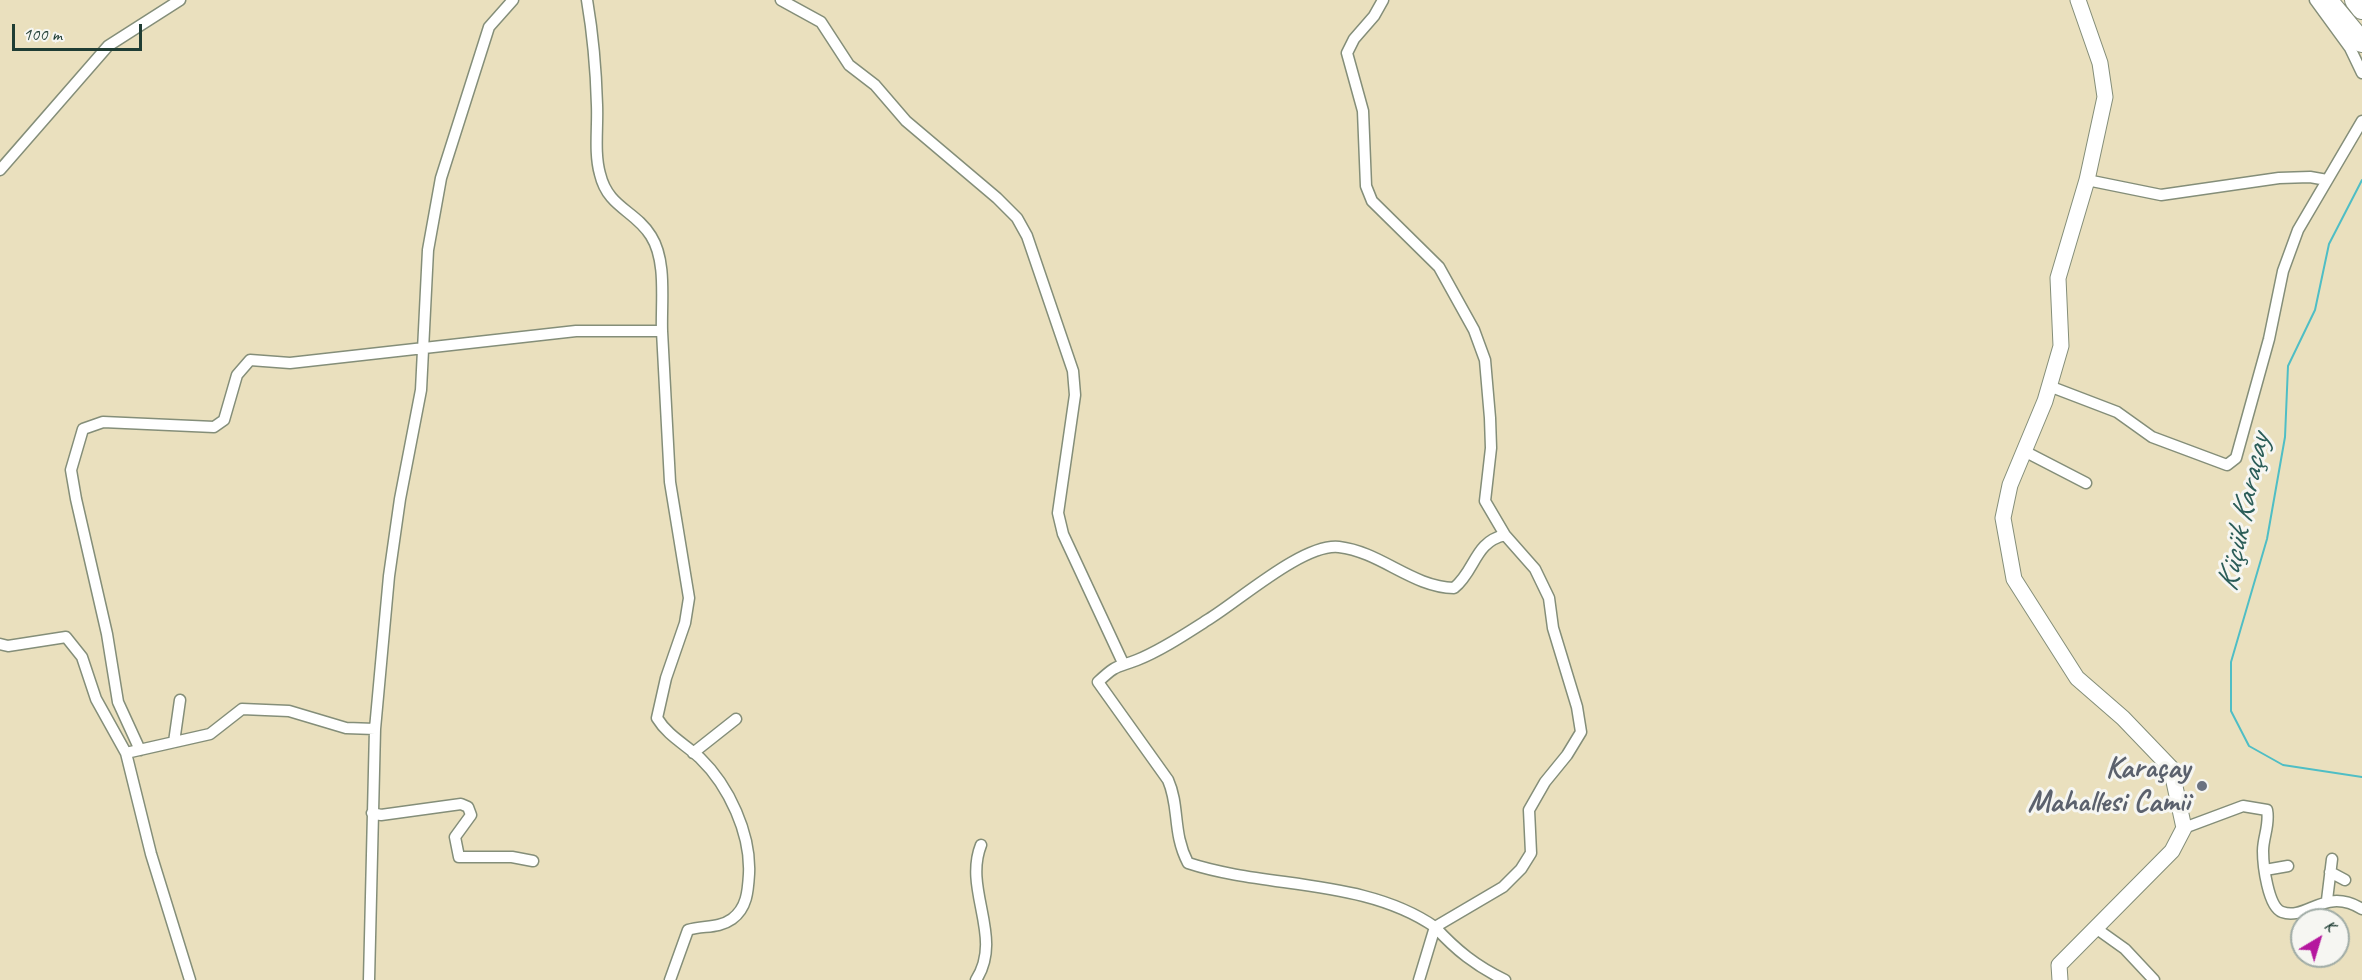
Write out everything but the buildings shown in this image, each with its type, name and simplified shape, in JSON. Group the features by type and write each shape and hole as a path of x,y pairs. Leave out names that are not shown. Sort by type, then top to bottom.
{"highway":[{"path":"2327,0 2362,42"},
{"path":"2355,0 2362,9"}],"street":[{"path":"0,170 108,46 180,0"},
{"path":"369,980 375,729 389,576 400,499 421,390 425,348 428,250 441,178 489,27 513,0"},
{"path":"587,0 596,56 599,172 611,200 641,223 652,238 660,264 670,482 689,598 685,623 666,678 657,718 666,732 701,759 722,787 744,828 750,858 745,903 732,919 715,927 688,930 670,980"},
{"path":"781,0 821,22 849,65 875,85 906,121 997,198 1017,218 1027,236 1073,371 1075,395 1061,481 1058,513 1060,524 1092,601 1109,630 1123,663"},
{"path":"1383,0 1374,16 1354,39 1347,53 1363,111 1366,186 1372,201 1439,267 1474,330 1485,360 1490,418 1491,447 1485,501 1505,535 1535,569 1549,598 1553,628 1577,707 1581,732 1567,755 1545,782 1529,810 1531,853 1521,869 1503,887 1435,927 1419,980"},
{"path":"2060,980 2059,965 2172,851 2184,828 2171,768 2124,718 2077,678 2014,579 2003,518 2010,485 2049,386 2061,346 2058,278 2087,180 2105,97 2100,63 2078,0"},
{"path":"2315,0 2350,48 2362,72"},
{"path":"2049,386 2117,412 2152,437 2227,465 2236,458 2269,339 2283,271 2298,230 2362,121"},
{"path":"2087,180 2161,195 2279,178 2310,177 2327,180"},
{"path":"140,750 118,702 106,634 76,499 71,470 83,429 103,422 214,426 225,420 237,375 250,360 290,363 576,332 662,331"},
{"path":"2024,451 2086,483"},
{"path":"1504,980 1476,966 1454,948 1435,927 1420,917 1388,904 1312,885 1219,873 1188,863 1176,830 1173,790 1098,682 1116,665 1137,660 1208,620 1286,567 1321,547 1339,547 1360,552 1424,583 1454,588 1465,579 1482,547 1491,538 1505,535"},
{"path":"0,644 8,646 66,637 82,657 96,699 126,753 151,854 190,980"},
{"path":"174,742 180,700"},
{"path":"126,753 210,734 242,710 289,711 345,728 375,729"},
{"path":"693,753 736,719"},
{"path":"372,813 381,815 461,804 468,807 471,815 455,837 459,857 512,857 532,861"},
{"path":"2184,828 2243,806 2267,810 2269,820 2263,849 2265,870 2276,907 2283,912 2295,912 2327,900 2350,901 2362,909"},
{"path":"976,980 988,952 977,887 977,855 981,845"},
{"path":"2327,900 2332,859"},
{"path":"2265,870 2288,866"},
{"path":"2330,872 2345,880"},
{"path":"2097,929 2125,949 2154,980"}],"waterway":[{"name":"Küçük Karaçay","path":"2362,180 2329,244 2315,310 2288,366 2285,437 2267,539 2231,662 2231,711 2249,746 2283,765 2362,777"}],"place":[{"name":"Karaçay Mahallesi Camii","path":"2202,786"}]}
